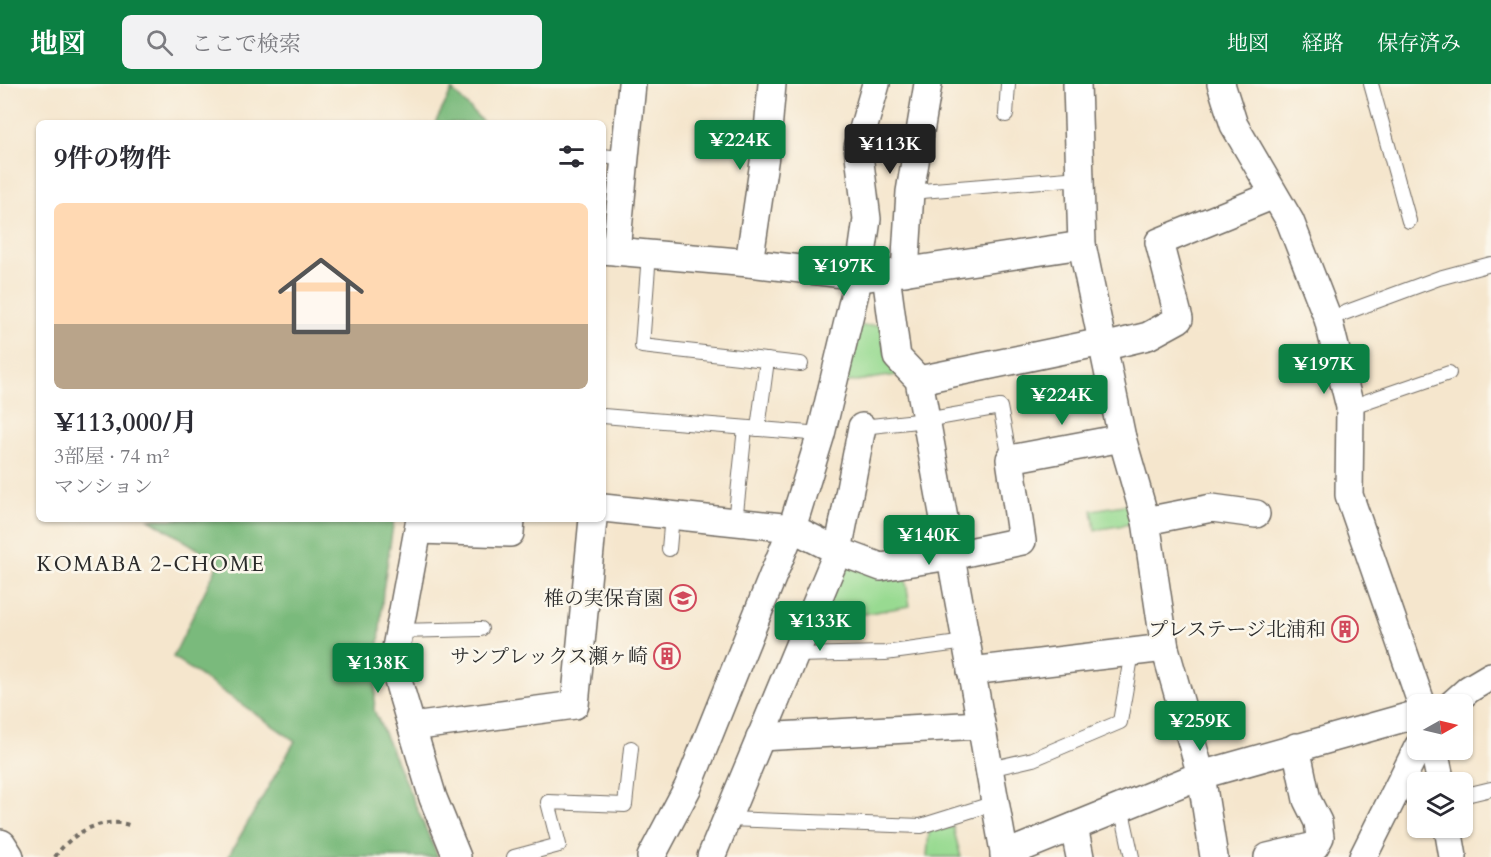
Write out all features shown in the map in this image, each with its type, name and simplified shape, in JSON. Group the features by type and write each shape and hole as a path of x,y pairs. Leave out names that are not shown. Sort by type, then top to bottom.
{"street":[{"path":"632,84 614,158 609,250 870,277 1082,245"},
{"path":"749,263 767,142 772,84"},
{"path":"651,857 688,787 792,528 821,434 859,276 867,219 858,147 876,84"},
{"path":"928,84 895,273 897,357 919,380 1005,856 1201,775 1407,717"},
{"path":"1077,84 1082,245 1122,438 1146,521 1165,648 1201,775 1214,857"},
{"path":"1221,84 1234,125 1290,221 1328,319 1350,407 1349,495 1418,694"},
{"path":"919,380 1148,336 1179,319 1159,243 1274,195"},
{"path":"711,857 838,551 862,427"},
{"path":"606,508 792,528 838,551 882,567 1022,541 1010,459 1122,438"},
{"path":"1146,521 1212,508 1256,514"},
{"path":"457,857 433,798 393,664 420,524 510,533 511,522"},
{"path":"412,727 575,705 593,522"},
{"path":"971,671 1165,648"},
{"path":"1464,694 1491,676"},
{"path":"760,737 981,725"},
{"path":"1268,857 1315,846 1320,837 1318,822 1307,800 1296,747"},
{"path":"1363,857 1412,760"},
{"path":"1074,827 1080,857"},
{"path":"1450,838 1453,857"},
{"path":"0,846 7,857"}],"lane":[{"path":"1006,115 1008,84"},
{"path":"1371,84 1409,221"},
{"path":"910,192 1080,178"},
{"path":"649,254 642,346 801,364"},
{"path":"1328,319 1439,278 1491,264"},
{"path":"735,522 766,360"},
{"path":"1350,407 1449,373"},
{"path":"862,427 926,420 1000,407 1010,459"},
{"path":"606,416 821,434"},
{"path":"669,549 672,515"},
{"path":"399,632 481,629"},
{"path":"794,655 885,653 966,642"},
{"path":"989,769 1033,759 1120,722 1132,652"},
{"path":"514,857 558,845 548,802 625,805 632,748"},
{"path":"1473,793 1491,789"},
{"path":"726,819 921,826 995,803"},
{"path":"1121,807 1132,857"}],"path":[{"path":"55,857 63,845 86,830 120,822 129,825"}],"green space":[{"path":"452,90 481,120 437,120"},
{"path":"888,324 904,374 842,383 853,327"},
{"path":"1129,504 1131,524 1095,530 1092,510"},
{"path":"154,522 394,522 383,591 374,710 438,857 228,857 295,741 173,657 219,562"},
{"path":"839,565 905,576 910,606 864,614 822,607"},
{"path":"953,827 961,857 927,857 929,831"}],"place":[{"name":"椎の実保育園","path":"683,598"},
{"name":"プレステージ北浦和","path":"1345,629"},
{"name":"サンプレックス瀬ヶ崎","path":"667,656"}],"district":[{"name":"KOMABA 2-CHOME","path":"151,564"}]}
